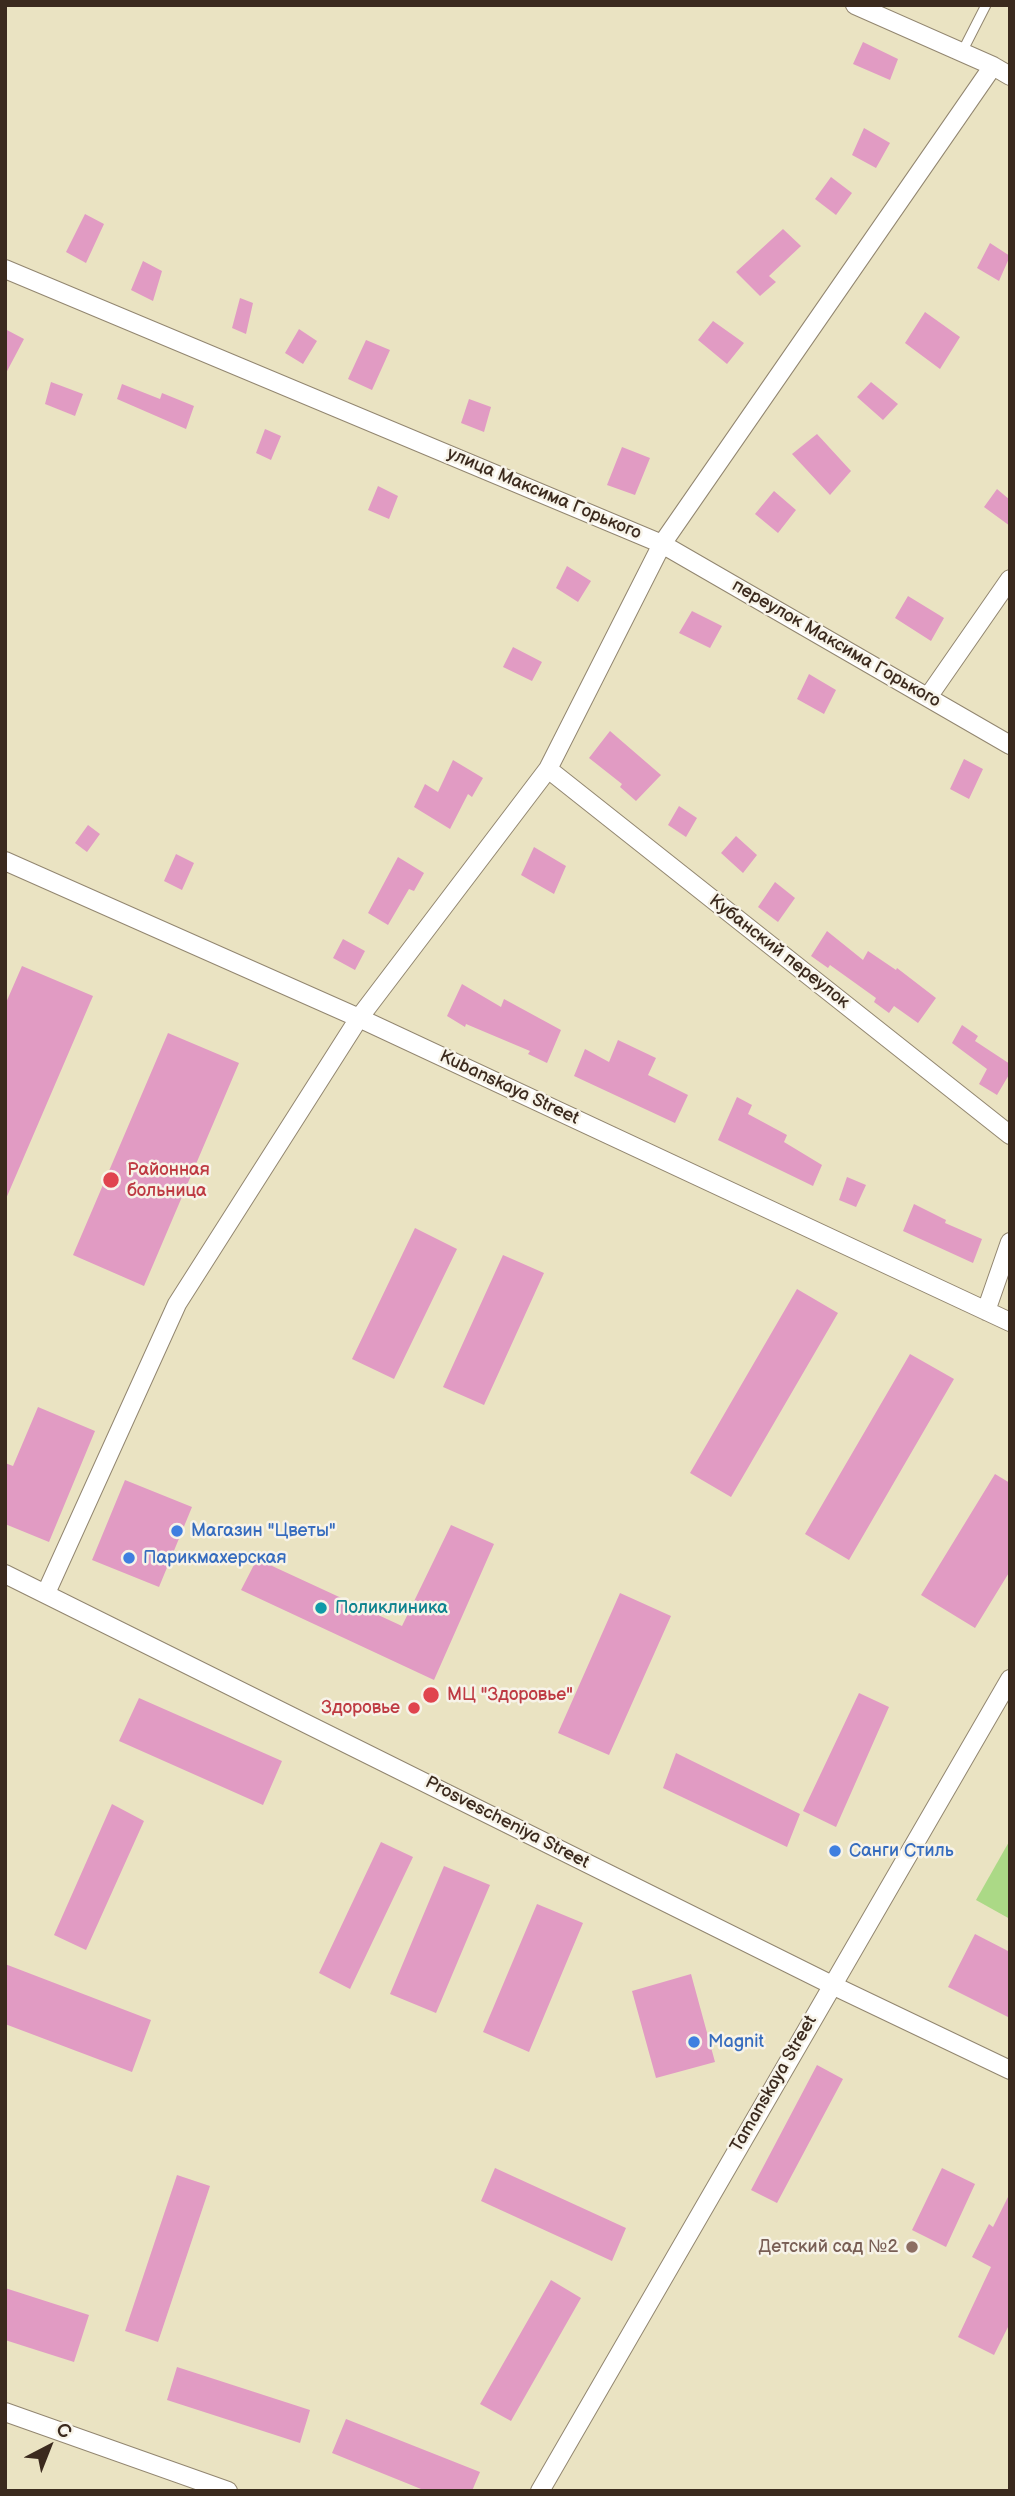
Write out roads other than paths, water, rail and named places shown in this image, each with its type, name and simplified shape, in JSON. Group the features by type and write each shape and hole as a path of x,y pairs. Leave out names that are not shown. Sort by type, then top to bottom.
{"street":[{"path":"855,5 1010,76"},
{"name":"улица Максима Горького","path":"5,269 662,544 993,66"},
{"path":"46,1593 177,1304 359,1018 548,769 662,544"},
{"name":"переулок Максима Горького","path":"662,544 1010,745"},
{"path":"928,697 1010,579"},
{"name":"Кубанский переулок","path":"548,769 1010,1135"},
{"name":"Kubanskaya Street","path":"5,861 359,1018 1010,1322"},
{"path":"985,1311 1010,1242"},
{"name":"Prosvescheniya Street","path":"5,1574 832,1985 1010,2070"},
{"name":"Tamanskaya Street","path":"540,2491 1010,1679"},
{"path":"5,2413 228,2491"}],"lane":[{"path":"962,52 986,5"}],"place":[{"name":"Районная больница","path":"111,1180"},
{"name":"Магазин \"Цветы\"","path":"177,1531"},
{"name":"Парикмахерская","path":"129,1558"},
{"name":"Поликлиника","path":"321,1608"},
{"name":"МЦ \"Здоровье\"","path":"431,1695"},
{"name":"Здоровье","path":"414,1708"},
{"name":"Санги Стиль","path":"835,1851"},
{"name":"Magnit","path":"694,2042"},
{"name":"Детский сад №2","path":"912,2247"}]}
